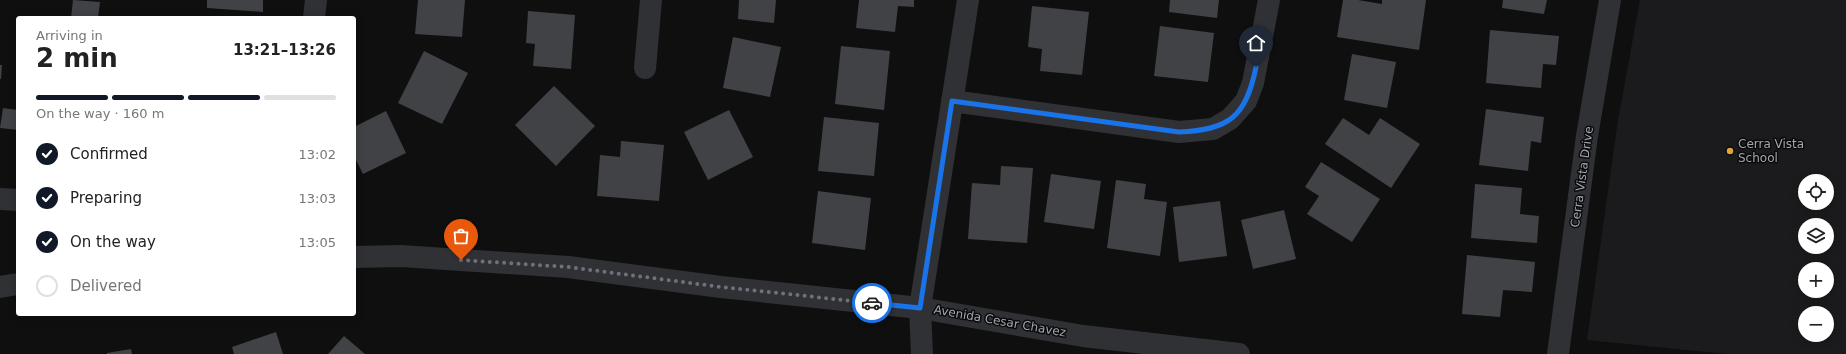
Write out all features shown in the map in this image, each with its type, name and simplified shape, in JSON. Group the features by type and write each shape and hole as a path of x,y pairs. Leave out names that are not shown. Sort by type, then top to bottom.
{"street":[{"path":"314,16 316,0"},
{"path":"645,68 651,0"},
{"path":"922,354 920,308 968,0"},
{"path":"952,101 1179,132 1213,129 1230,120 1246,101 1253,83 1269,0"},
{"name":"Cerra Vista Drive","path":"1558,354 1587,136 1610,0"},
{"path":"0,199 16,200"},
{"name":"Avenida Cesar Chavez","path":"356,257 400,256 568,267 721,287 920,308 1083,336 1239,354"},
{"path":"0,286 16,284"}],"shaded area":[{"name":"Cerra Vista School","path":"1640,0 1846,0 1846,354 1726,354 1587,340 1618,120"}],"building":[{"path":"73,0 100,2 98,16 71,16"},
{"path":"207,0 263,0 263,12 207,8"},
{"path":"418,0 465,0 462,37 415,34"},
{"path":"739,0 776,0 774,23 738,19"},
{"path":"859,0 914,0 914,7 898,6 895,32 856,28"},
{"path":"1170,0 1219,0 1217,18 1169,12"},
{"path":"1343,0 1358,0 1382,4 1382,0 1426,0 1419,50 1337,37"},
{"path":"1503,0 1547,0 1544,14 1502,8"},
{"path":"1032,6 1089,12 1082,75 1040,71 1042,49 1028,47"},
{"path":"528,11 575,15 571,69 533,66 535,44 526,43"},
{"path":"1160,26 1214,33 1208,82 1154,76"},
{"path":"1490,30 1559,36 1556,65 1543,64 1541,88 1486,83"},
{"path":"733,37 781,47 770,97 723,88"},
{"path":"841,46 890,51 884,110 835,104"},
{"path":"424,51 468,73 442,124 398,103"},
{"path":"1352,54 1396,62 1387,108 1344,100"},
{"path":"0,65 2,65 1,79 0,79"},
{"path":"554,86 595,126 556,166 515,125"},
{"path":"3,108 16,110 16,130 0,128"},
{"path":"1486,109 1544,117 1541,143 1531,141 1528,171 1479,165"},
{"path":"729,110 753,157 708,180 684,132"},
{"path":"386,111 406,153 363,174 356,160 356,126"},
{"path":"824,117 879,123 874,176 818,171"},
{"path":"1343,118 1369,135 1380,118 1420,144 1391,188 1325,144"},
{"path":"621,141 664,145 659,201 597,196 600,155 620,157"},
{"path":"1321,162 1380,199 1352,242 1307,214 1319,196 1305,187"},
{"path":"1001,166 1033,168 1027,243 968,239 972,183 1000,185"},
{"path":"1051,174 1101,181 1094,229 1044,222"},
{"path":"1116,180 1146,184 1144,199 1167,202 1160,256 1107,248"},
{"path":"1475,184 1522,188 1520,214 1539,216 1537,243 1471,238"},
{"path":"818,191 871,198 865,250 812,243"},
{"path":"1220,201 1227,256 1179,262 1173,207"},
{"path":"1284,210 1296,259 1253,269 1241,220"},
{"path":"1467,255 1535,262 1532,292 1503,290 1500,317 1462,314"},
{"path":"276,332 283,354 234,354 232,347"},
{"path":"344,336 365,354 328,354"},
{"path":"131,349 132,354 107,354 107,353"}],"way so far":[{"path":"461,260 568,267 721,287 872,303"}],"place":[{"name":"Cerra Vista School","path":"1730,151"}],"route":[{"path":"872,303 920,308 952,101 1179,132 1198,132 1213,129 1230,120 1238,112 1246,101 1253,83 1256,67"}]}
